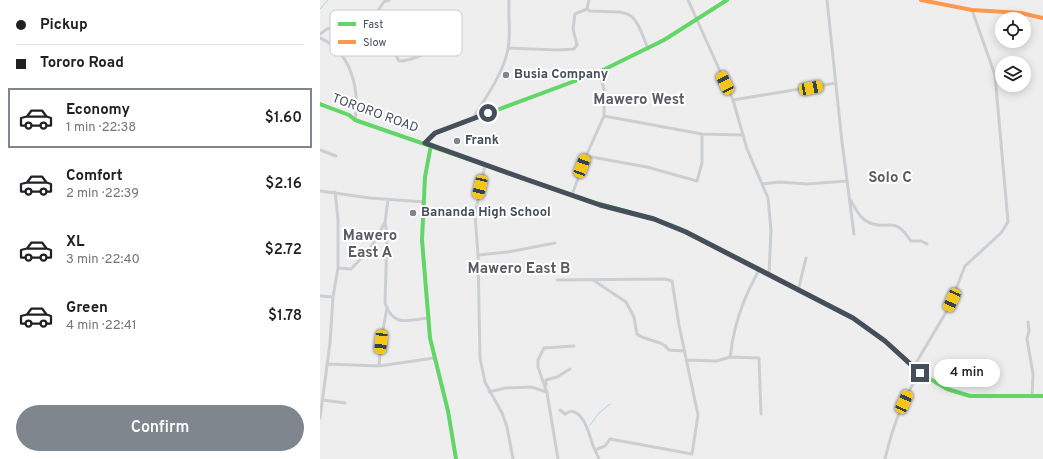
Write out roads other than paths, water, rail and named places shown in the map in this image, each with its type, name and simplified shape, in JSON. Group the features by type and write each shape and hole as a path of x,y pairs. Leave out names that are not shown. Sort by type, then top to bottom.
{"main road":[{"path":"425,143 435,133 598,72 648,49 727,0"},
{"path":"921,0 972,10 1020,13 1043,18"},
{"name":"TORORO ROAD","path":"320,104 349,115 355,120 572,195 668,224 863,324 890,345 913,368 938,385 958,394 982,396 1043,396"},
{"path":"431,145 425,177 422,240 434,358 448,411 456,459"}],"street":[{"path":"378,10 384,2 389,0"},
{"path":"473,118 489,93 504,62 508,48 509,0"},
{"path":"587,9 589,0"},
{"path":"688,0 733,100 750,159 763,184 769,201 769,275"},
{"path":"827,0 854,234"},
{"path":"508,48 557,50 574,49 577,45 573,25 575,14 587,9 590,11 613,11 630,15 638,24 648,49"},
{"path":"913,368 948,309 965,266 1002,233 1008,222 995,76 972,10"},
{"path":"320,34 330,29"},
{"path":"320,38 330,42"},
{"path":"342,56 356,88 358,106 355,120"},
{"path":"396,56 399,62 416,56"},
{"path":"572,195 586,156 604,116 604,89 598,72"},
{"path":"733,100 836,83"},
{"path":"604,116 702,134 742,135"},
{"path":"586,156 647,167 697,181 702,163 702,134"},
{"path":"320,150 336,156"},
{"path":"486,165 475,210 478,255 480,358 485,382 504,420 513,459"},
{"path":"763,184 779,182 807,184 847,180"},
{"path":"320,191 388,200 425,202"},
{"path":"320,418 333,297 338,268 338,219 335,192"},
{"path":"849,197 859,216 865,221 878,226 896,226 903,231 911,241 921,241 927,244"},
{"path":"388,200 385,222 387,236 385,296 387,307 392,316 398,321 429,318"},
{"path":"338,268 348,270 361,260 370,249 385,222"},
{"path":"478,255 508,252 555,243"},
{"path":"798,290 806,258"},
{"path":"730,358 733,339 740,315 752,282 759,270"},
{"path":"557,280 665,279 672,281 686,360 698,415 692,454 610,439 604,446 595,450"},
{"path":"594,280 626,302 634,317 635,330 639,336 666,345 669,350 685,351"},
{"path":"320,296 333,297"},
{"path":"379,366 381,342 387,307"},
{"path":"1028,322 1029,331 1027,339 1034,381 1032,396"},
{"path":"547,394 538,367 538,360 542,350 548,347 574,346"},
{"path":"327,364 379,366 434,358"},
{"path":"686,360 717,361 730,358 759,358 761,414"},
{"path":"558,459 546,380 557,377 570,369"},
{"path":"885,459 901,408 912,385 920,373"},
{"path":"490,392 505,388 531,387 547,394"},
{"path":"323,400 345,403"},
{"path":"560,410 565,414 571,411 578,413 588,429 590,440 599,459"}],"waterway":[{"path":"320,9 328,0"},
{"path":"590,425 598,414 610,404"}],"place":[{"name":"Busia Company","path":"506,75"},
{"name":"Frank","path":"457,141"},
{"name":"Bananda High School","path":"413,213"}],"district":[{"name":"Mawero West","path":"639,100"},
{"name":"Solo C","path":"890,178"},
{"name":"Mawero East A","path":"370,244"},
{"name":"Mawero East B","path":"519,269"}]}
